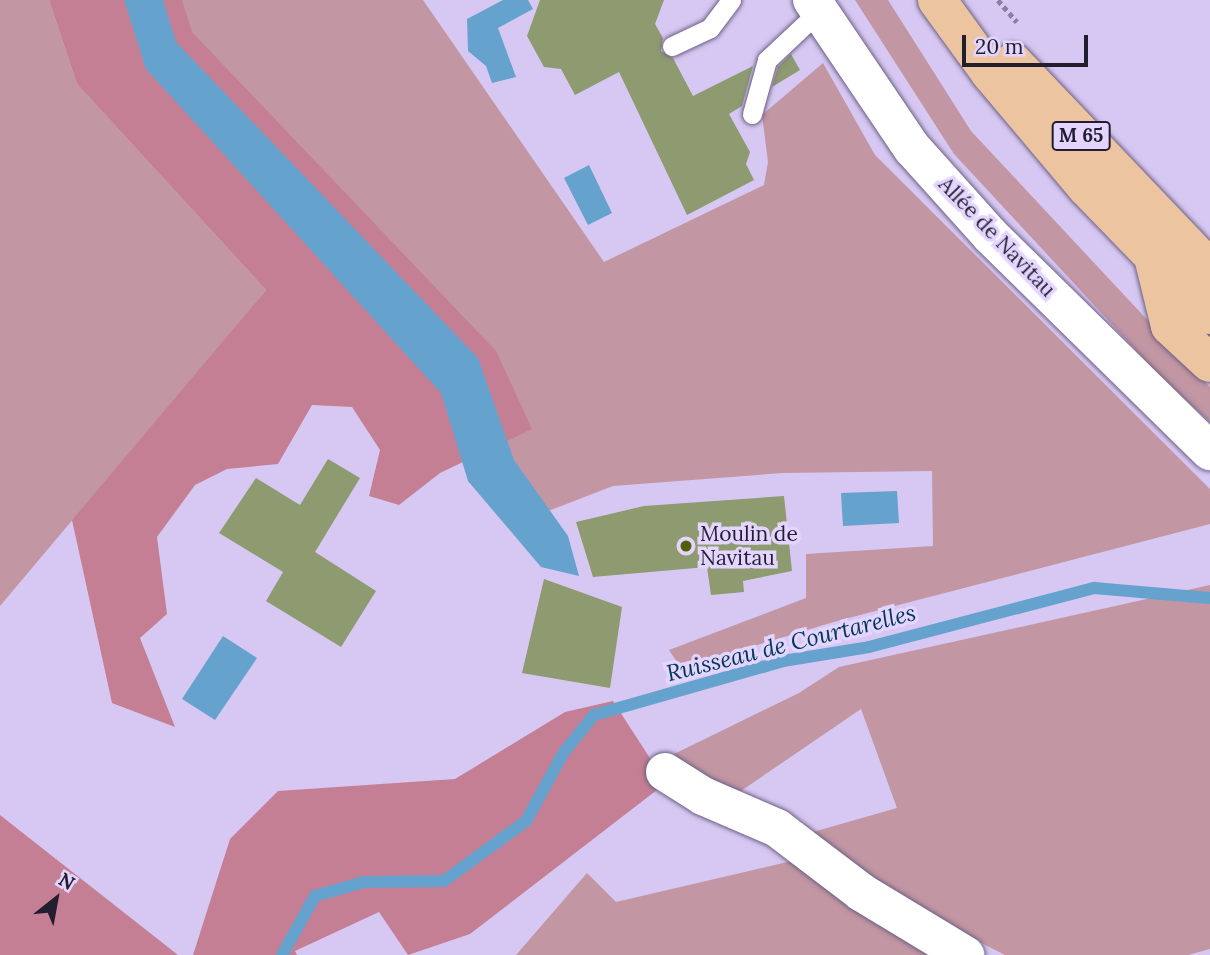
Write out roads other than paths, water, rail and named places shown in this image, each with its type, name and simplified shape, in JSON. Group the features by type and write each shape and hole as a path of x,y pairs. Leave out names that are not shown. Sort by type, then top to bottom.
{"main road":[{"name":"M 65","path":"937,0 990,73 1154,261 1210,315"},
{"name":"M 65","path":"956,0 1210,268"},
{"name":"M 65","path":"1154,261 1170,326 1210,363"}],"street":[{"name":"Allée de Navitau","path":"815,6 930,167 991,236 1210,451"},
{"path":"665,772 703,796 777,828 861,892 965,955"}],"lane":[{"path":"672,46 710,27 732,0"},
{"path":"752,114 767,60 815,6"}],"water":[{"path":"124,0 163,0 176,42 478,358 514,460 568,536 579,576 541,567 468,481 441,393 146,69"},
{"path":"503,0 528,0 533,9 498,28 516,77 492,83 486,66 468,51 467,19"},
{"path":"589,165 612,213 588,225 564,178"},
{"path":"897,491 899,523 843,526 841,493"},
{"path":"223,636 257,658 215,720 182,699"}],"waterway":[{"name":"Ruisseau de Courtarelles","path":"282,955 315,896 364,882 444,881 526,821 564,752 594,715 783,661 869,647 1094,588 1210,598"}],"place":[{"name":"Moulin de Navitau","path":"686,546"}]}
